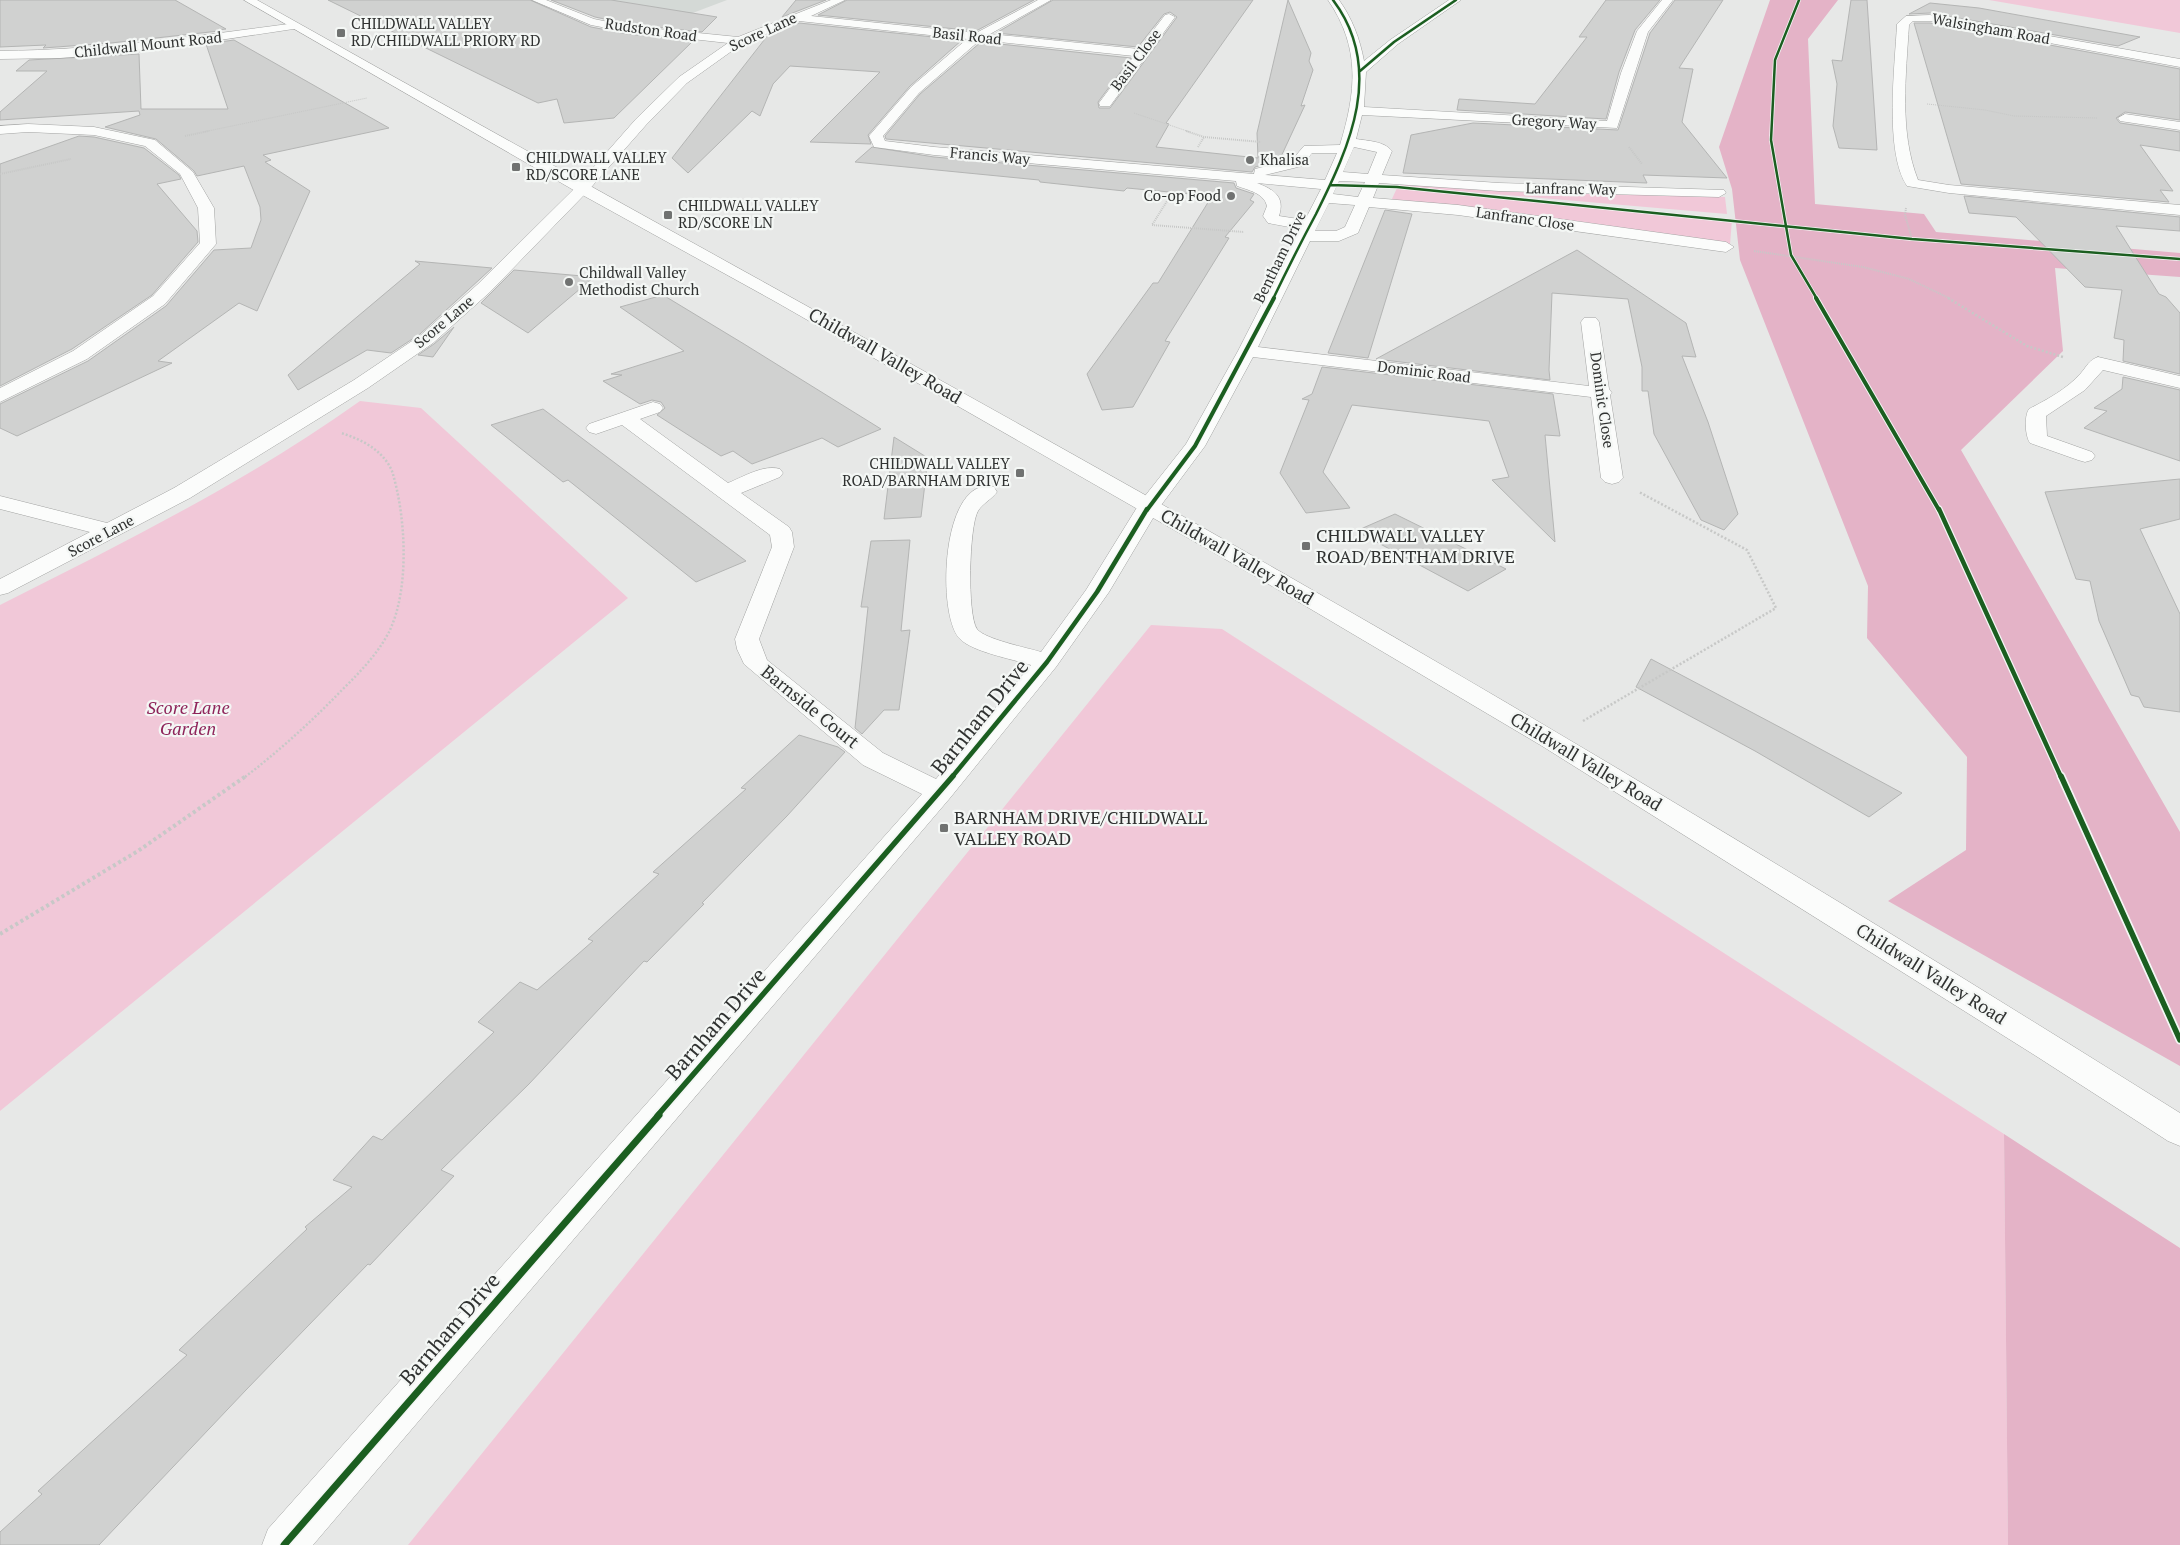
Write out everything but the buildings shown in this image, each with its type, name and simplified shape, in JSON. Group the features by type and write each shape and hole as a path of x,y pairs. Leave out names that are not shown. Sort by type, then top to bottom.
{"street":[{"name":"Childwall Valley Road","path":"249,0 582,189 782,298 1091,475 1149,506 1550,740 2048,1046 2180,1131"},
{"name":"Rudston Road","path":"537,0 600,24 628,29 739,41"},
{"name":"Score Lane","path":"0,588 112,531 182,492 361,384 435,332 484,288 582,189 641,122 682,80 739,41 840,0"},
{"name":"Francis Way","path":"1046,0 976,37 915,90 876,136 879,144 934,151 1329,186"},
{"name":"Bentham Drive","path":"1149,506 1195,446 1247,351 1308,231 1347,145 1357,112 1364,43 1333,0"},
{"path":"1360,70 1394,42 1456,0"},
{"name":"Gregory Way","path":"1357,112 1612,125 1627,73 1643,31 1668,0"},
{"name":"Basil Road","path":"795,17 1140,53"},
{"name":"Basil Close","path":"1104,103 1169,17"},
{"name":"Walsingham Road","path":"2180,63 1930,18 1910,18 1903,24 1899,101 1906,172 1912,183 1949,189 2180,210"},
{"name":"Childwall Mount Road","path":"0,55 60,54 147,48 296,26"},
{"path":"1364,43 1394,42"},
{"path":"2126,118 2180,126"},
{"path":"0,130 28,128 94,130 150,143 186,172 206,208 208,244 159,300 80,355 0,396"},
{"path":"1347,145 1378,147 1385,151 1350,232 1339,236 1308,231 1273,220 1271,216 1275,206 1272,198 1256,188 1224,177 1289,167 1297,163 1310,149 1347,145"},
{"name":"Lanfranc Way","path":"1329,186 1373,178 1499,187 1719,193"},
{"name":"Lanfranc Close","path":"1329,186 1363,201 1458,210 1726,247"},
{"name":"Dominic Close","path":"1590,322 1602,393 1612,478"},
{"name":"Dominic Road","path":"1247,351 1602,393"},
{"path":"2085,456 2037,439 2036,413 2071,394 2099,356 2180,382"},
{"path":"596,428 653,408"},
{"name":"Barnside Court","path":"625,418 778,528 783,537 783,546 747,639 748,649 757,664 873,759 940,792"},
{"path":"728,492 773,473"},
{"path":"986,492 967,511 963,523 958,593 962,621 967,633 976,640 1047,662"},
{"path":"0,502 112,531"},
{"name":"Barnham Drive","path":"284,1545 940,792 1047,662 1107,578 1149,506"}],"path":[{"path":"150,143 410,90"},
{"path":"1899,101 1985,110 2014,116 2126,118"},
{"path":"1104,103 1204,137 1261,142"},
{"path":"1612,125 1663,192"},
{"path":"1204,137 1152,225 1308,231"},
{"path":"1905,215 1912,239"},
{"path":"1903,238 1922,240"},
{"path":"1789,246 1791,256 1796,264"},
{"path":"1726,247 1863,267 1909,279 1952,300 2027,346 2054,356 2099,356"},
{"path":"0,934 122,861 183,821 291,740 332,702 368,662 393,623 405,568 405,545 390,467 381,456 349,435 299,423"},
{"path":"1550,740 1776,608 1747,550 1612,478"}],"shaded area":[{"path":"562,0 727,0 661,25"},
{"path":"1770,0 1838,0 1808,39 1815,204 1924,214 1936,232 2180,253 2180,277 2055,268 2063,351 1961,450 2180,832 2180,1066 1888,901 1966,850 1967,757 1867,638 1868,586 1740,260 1732,189 1719,147"},
{"path":"2004,1134 2180,1248 2180,1545 2008,1545"}],"green space":[{"path":"1989,0 2180,0 2180,33"},
{"path":"1401,183 1725,197 1727,214 1400,186"},
{"path":"1397,188 1732,219 1730,245 1391,201"},
{"name":"Score Lane Garden","path":"360,401 421,408 628,598 0,1111 0,605 184,510 274,458"},
{"path":"1151,625 1222,629 2004,1134 2008,1545 408,1545"}],"cycle path":[{"path":"284,1545 940,792 1047,662 1097,592 1149,506 1195,446 1247,351 1346,149 1357,111 1360,71 1355,42 1342,12 1333,0"},
{"path":"1360,71 1394,42 1456,0"},
{"path":"1799,0 1775,60 1771,140 1791,255 1943,516 2180,1040"},
{"path":"1330,185 1397,187 1912,239 2180,259"}],"place":[{"name":"CHILDWALL VALLEY RD/CHILDWALL PRIORY RD","path":"341,33"},
{"name":"Khalisa","path":"1250,160"},
{"name":"CHILDWALL VALLEY RD/SCORE LANE","path":"516,167"},
{"name":"Co-op Food","path":"1231,196"},
{"name":"CHILDWALL VALLEY RD/SCORE LN","path":"668,215"},
{"name":"Childwall Valley Methodist Church","path":"569,282"},
{"name":"CHILDWALL VALLEY ROAD/BARNHAM DRIVE","path":"1020,473"},
{"name":"CHILDWALL VALLEY ROAD/BENTHAM DRIVE","path":"1306,546"},
{"name":"BARNHAM DRIVE/CHILDWALL VALLEY ROAD","path":"944,828"}]}
